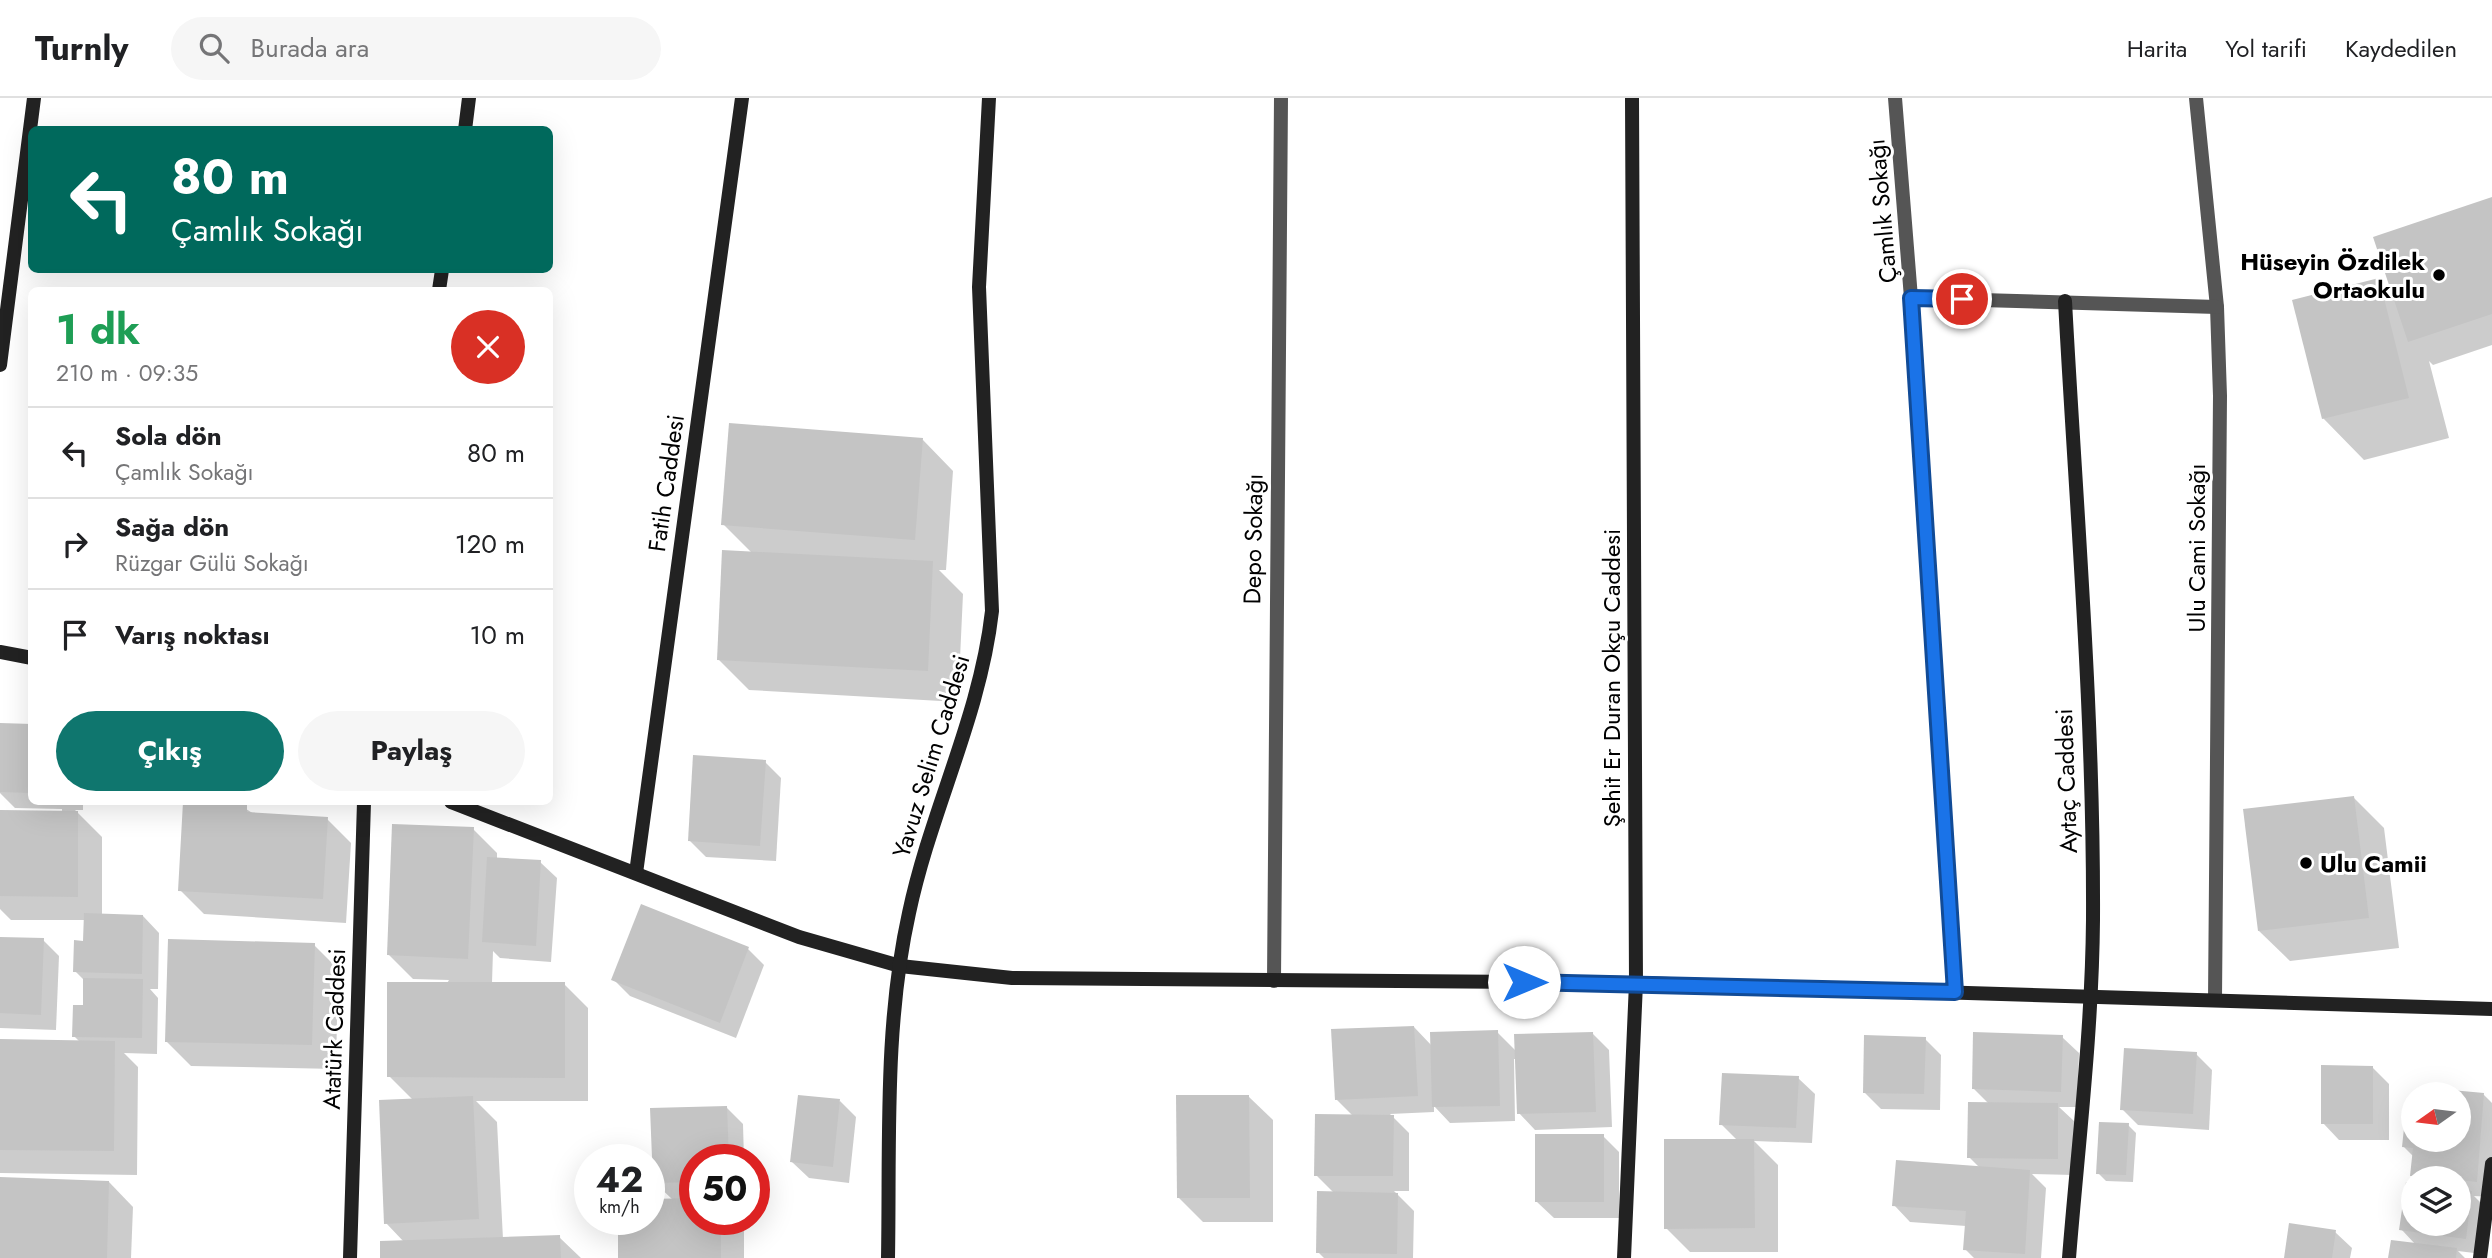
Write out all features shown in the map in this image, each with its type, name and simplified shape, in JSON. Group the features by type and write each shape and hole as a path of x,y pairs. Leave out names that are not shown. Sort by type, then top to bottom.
{"street":[{"path":"30,126 34,98"},
{"path":"466,126 469,98"},
{"name":"Fatih Caddesi","path":"636,873 742,98"},
{"name":"Yavuz Selim Caddesi","path":"888,1258 892,1037 900,966 921,861 969,724 986,660 992,611 979,288 989,98"},
{"name":"Depo Sokağı","path":"1274,981 1280,98"},
{"name":"Şehit Er Duran Okçu Caddesi","path":"1624,1258 1636,983 1632,98"},
{"name":"Çamlık Sokağı","path":"1895,98 1911,298 1955,992"},
{"name":"Ulu Cami Sokağı","path":"2196,98 2217,307 2220,396 2215,1000"},
{"path":"0,365 28,145"},
{"path":"1911,298 2217,307"},
{"name":"Aytaç Caddesi","path":"2065,301 2090,796 2092,920 2090,997 2069,1258"},
{"path":"0,652 28,657"},
{"name":"Atatürk Caddesi","path":"350,1258 365,805"},
{"path":"459,805 799,937 900,966 1012,978 1636,983 2492,1009"},
{"path":"2480,1258 2492,1164"}],"building":[{"name":"Hüseyin Özdilek Ortaokulu","path":"2492,197 2492,314 2408,342 2373,237"},
{"path":"2379,278 2409,398 2322,419 2292,300"},
{"path":"729,423 923,438 915,540 721,525"},
{"path":"722,550 933,561 928,671 717,660"},
{"path":"0,723 28,724 28,793 0,792"},
{"path":"693,755 766,760 760,846 688,841"},
{"name":"Ulu Camii","path":"2354,796 2369,918 2258,931 2243,809"},
{"path":"183,805 247,805 247,812 328,817 323,899 178,891"},
{"path":"0,810 78,811 78,897 0,896"},
{"path":"392,824 474,827 468,959 387,955"},
{"path":"487,857 541,860 536,946 482,942"},
{"path":"641,904 749,947 720,1023 611,980"},
{"path":"84,913 143,915 142,974 73,972 74,940 83,941"},
{"path":"0,937 44,938 41,1015 0,1013"},
{"path":"168,939 315,943 312,1045 165,1042"},
{"path":"83,978 143,979 142,1038 72,1037 73,1005 83,1005"},
{"path":"387,982 565,982 565,1078 387,1077"},
{"path":"1414,1026 1418,1096 1335,1100 1331,1029"},
{"path":"1498,1030 1500,1106 1432,1107 1430,1032"},
{"path":"1593,1032 1596,1112 1517,1114 1514,1034"},
{"path":"1973,1032 2063,1035 2061,1092 1972,1089"},
{"path":"1864,1035 1926,1037 1924,1094 1863,1093"},
{"path":"0,1039 115,1041 114,1151 0,1150"},
{"path":"2124,1048 2197,1052 2193,1114 2120,1110"},
{"path":"2321,1065 2373,1066 2373,1124 2321,1124"},
{"path":"1722,1073 1799,1076 1796,1128 1719,1125"},
{"path":"2471,1092 2484,1093 2477,1182 2471,1181 2471,1166 2411,1166 2413,1152 2471,1152"},
{"path":"798,1095 840,1099 833,1167 790,1162"},
{"path":"1176,1095 1249,1095 1250,1198 1177,1198"},
{"path":"473,1096 479,1219 384,1224 379,1100"},
{"path":"1968,1102 2058,1103 2058,1159 1967,1158"},
{"path":"727,1106 728,1144 679,1144 679,1182 665,1183 665,1144 651,1144 650,1108"},
{"path":"1315,1114 1394,1115 1393,1176 1314,1176"},
{"path":"2099,1122 2129,1123 2126,1175 2096,1174"},
{"path":"1535,1134 1604,1134 1604,1202 1535,1202"},
{"path":"1664,1139 1754,1139 1755,1228 1664,1229"},
{"path":"1896,1160 2030,1170 2025,1254 1963,1250 1966,1211 1892,1206"},
{"path":"0,1177 109,1181 107,1258 0,1258"},
{"path":"1317,1191 1398,1193 1397,1254 1316,1253"},
{"path":"679,1198 679,1235 721,1235 721,1258 618,1258 618,1235 665,1235 665,1199"},
{"path":"2289,1223 2336,1230 2332,1258 2284,1258"},
{"path":"560,1235 561,1258 380,1258 380,1241"},
{"path":"2444,1236 2466,1236 2466,1239"},
{"path":"2391,1240 2457,1248 2456,1258 2388,1258"}],"place":[{"name":"Hüseyin Özdilek Ortaokulu","path":"2439,275"},
{"name":"Ulu Camii","path":"2306,863"}],"route":[{"path":"1524,982 1955,992 1911,298 1962,299"}]}
